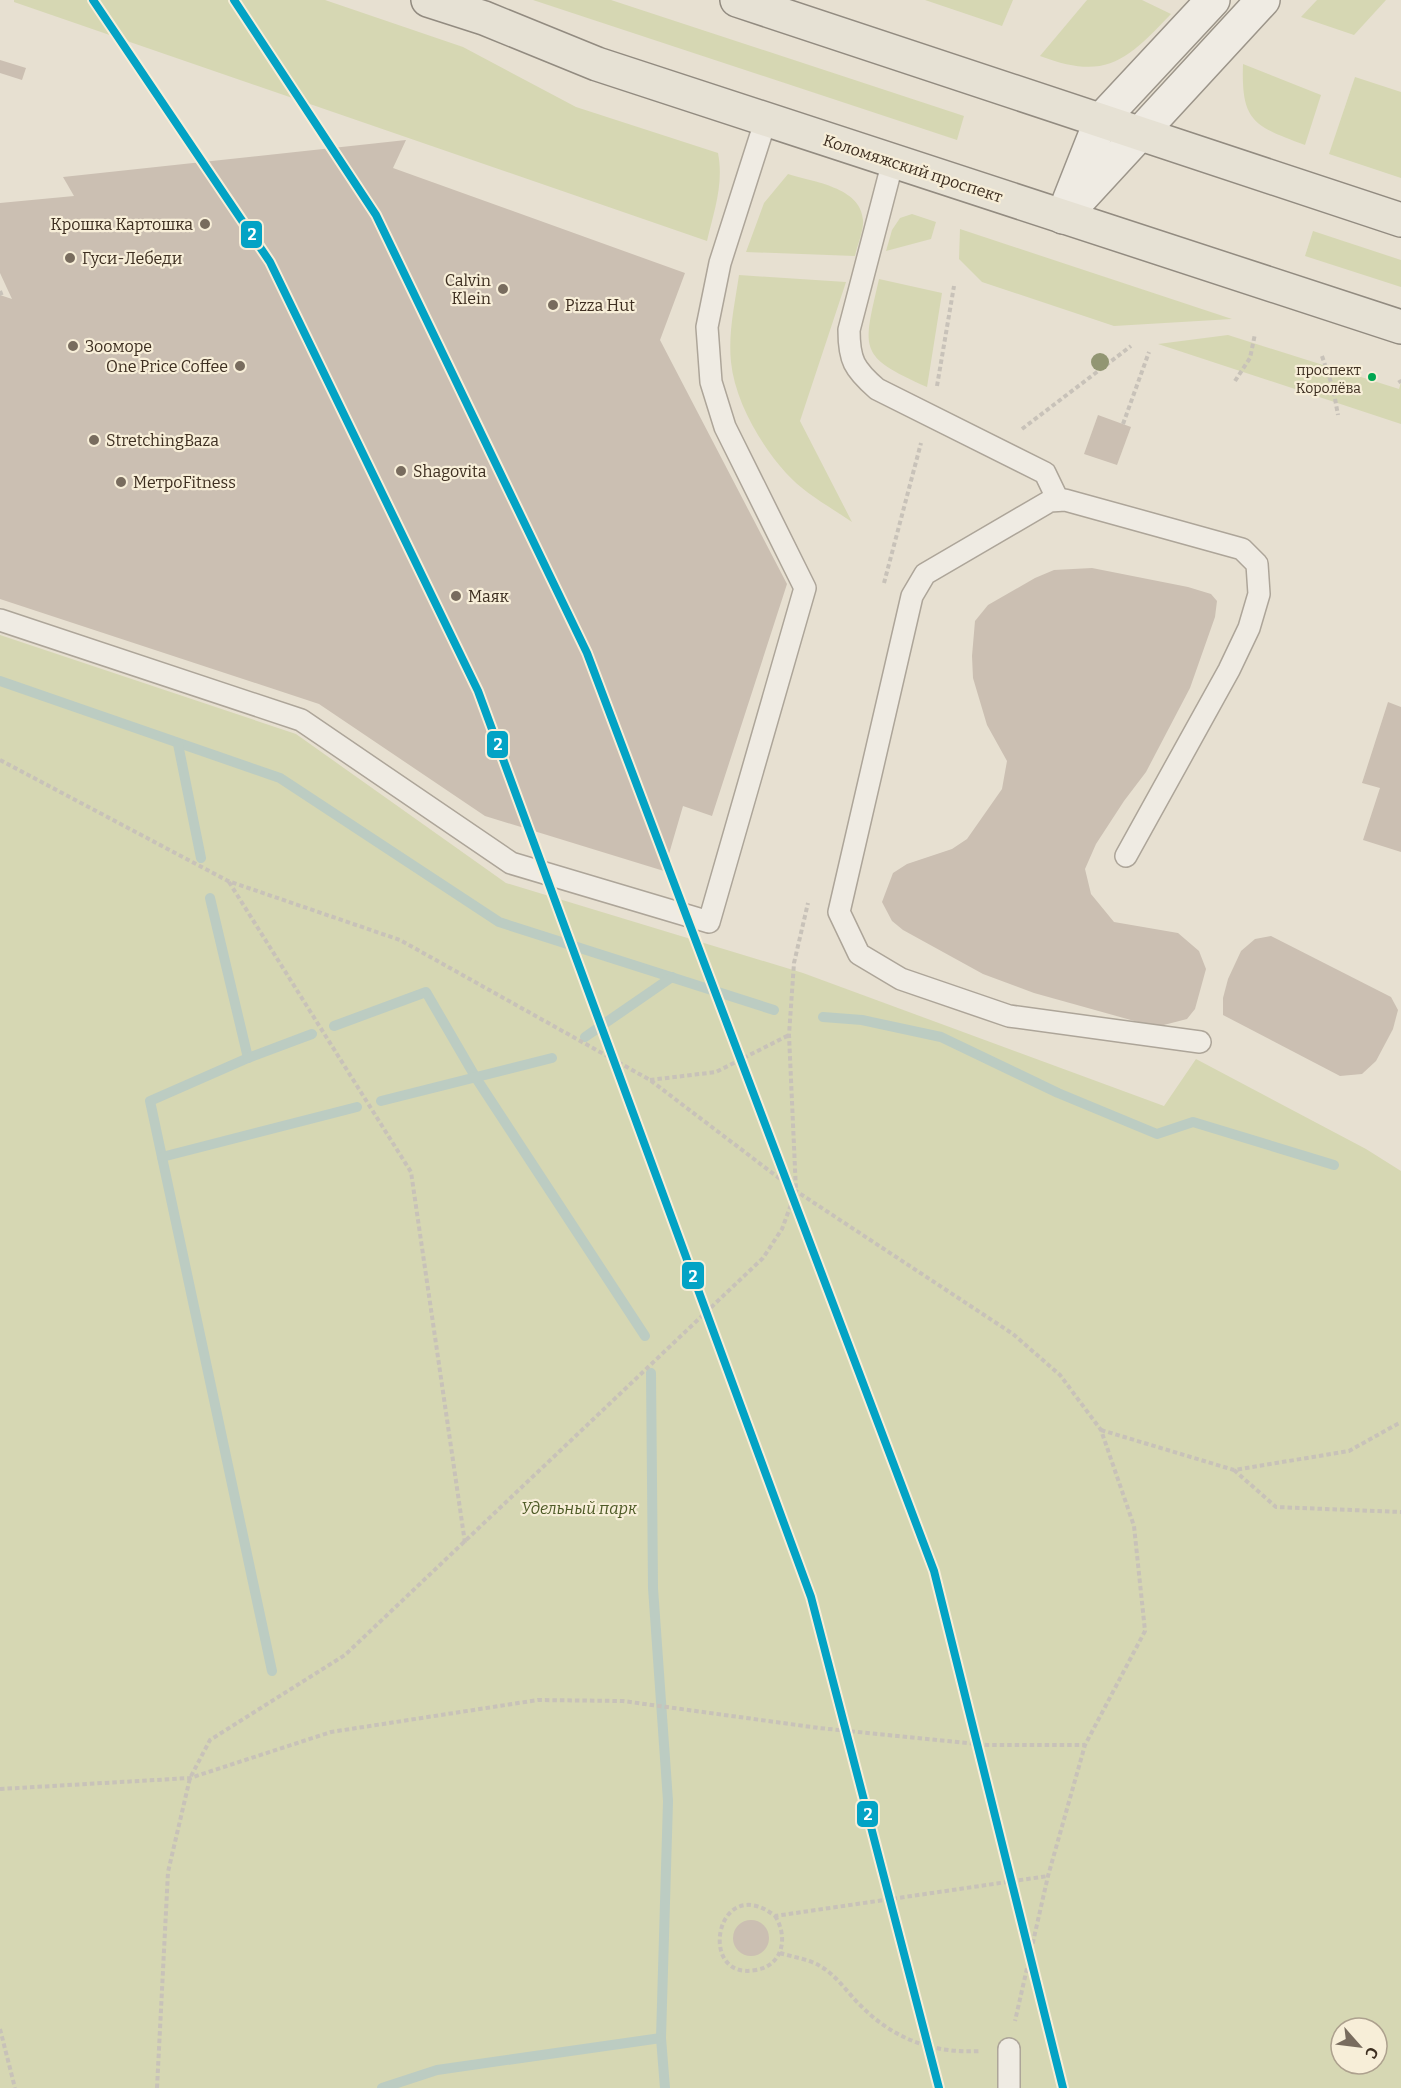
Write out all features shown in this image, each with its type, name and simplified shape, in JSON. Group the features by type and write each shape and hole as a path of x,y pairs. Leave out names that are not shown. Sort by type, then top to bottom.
{"main road":[{"name":"Коломяжский проспект","path":"428,0 484,18 597,64 1401,327"},
{"path":"737,0 1401,220"}],"street":[{"path":"1063,217 1101,120 1213,0"},
{"path":"1063,217 1143,134 1263,0"}],"lane":[{"path":"0,620 300,720 511,863 709,922 805,588 726,427 711,382 707,327 720,263 766,119"},
{"path":"893,161 849,330 849,353 858,372 877,389 1045,473 1058,500"},
{"path":"1126,856 1229,670 1249,628 1259,594 1257,564 1242,549 1058,500 1050,501 925,574 912,596 839,912 859,954 900,979 1009,1016 1200,1042"},
{"path":"1008,2088 1009,2049"}],"path":[{"path":"898,524 937,388 954,286"},
{"path":"1235,381 1250,358 1255,334"},
{"path":"997,448 1131,346"},
{"path":"1123,424 1149,352"},
{"path":"1322,356 1333,388 1338,415"},
{"path":"0,760 228,881 400,940 650,1080 796,1191 1013,1334 1060,1375 1101,1430 1134,1526 1145,1631 1085,1745 1048,1876 1009,2049 958,2052 926,2047 877,2021 819,1965 780,1953"},
{"path":"228,881 411,1172 465,1543"},
{"path":"157,2088 168,1872 189,1778 210,1740 345,1654 764,1258 782,1229 796,1191 789,1035 716,1072 650,1080"},
{"path":"1234,1470 1349,1451 1401,1422"},
{"path":"1101,1430 1234,1470 1276,1507 1401,1512"},
{"path":"0,1790 189,1778 331,1732 538,1700 623,1701 819,1728 987,1745 1085,1745"},
{"path":"775,1916 1048,1876"},
{"path":"757,1906 775,1916 783,1934 780,1953 765,1967 746,1971 727,1961 718,1943 722,1923 736,1909 757,1906"},
{"path":"0,2029 15,2088"}],"green space":[{"path":"14,0 325,0 463,47 576,107 718,153 719,187 707,241 14,2"},
{"path":"533,0 611,0 964,116 957,140"},
{"path":"925,0 1013,0 1002,26"},
{"path":"1087,0 1142,0 1171,14 1141,44 1113,62 1082,67 1040,56"},
{"path":"1317,0 1386,0 1354,35 1301,17"},
{"path":"1243,64 1321,95 1305,145 1262,126 1254,119 1248,110 1245,98"},
{"path":"1355,77 1401,92 1401,178 1329,154"},
{"path":"788,174 822,183 845,193 854,200 863,220 855,256 746,252 764,203"},
{"path":"912,214 936,222 931,239 886,251 892,230 900,218"},
{"path":"960,229 1232,319 1114,326 982,282 959,259"},
{"path":"1313,231 1401,260 1401,287 1305,256"},
{"path":"739,275 846,282 800,421 852,522 809,493 786,473 767,449 743,407 733,377 730,351 732,318"},
{"path":"879,279 942,293 927,387 888,367 877,358 871,348 870,321"},
{"path":"1228,335 1399,389 1401,382 1401,424 1158,344"},
{"name":"Удельный парк","path":"0,635 296,734 506,883 803,973 1164,1106 1196,1059 1366,1149 1401,1171 1401,2088 0,2088"}],"building":[{"path":"0,60 26,68 22,80 0,73"},
{"path":"406,140 393,168 685,273 660,340 787,584 712,816 683,806 664,871 485,816 319,704 0,599 0,295 12,299 0,273 0,203 74,196 63,177"},
{"path":"1098,415 1131,427 1117,465 1084,454"},
{"path":"1092,568 1188,587 1211,594 1217,601 1215,617 1190,688 1146,772 1096,844 1085,869 1091,894 1114,922 1178,933 1199,951 1206,969 1195,1009 1187,1019 1156,1027 1034,993 983,974 903,930 892,921 882,902 893,873 907,864 952,849 967,839 1002,789 1007,761 987,725 973,678 975,621 988,605 1035,578 1054,570"},
{"path":"1388,702 1401,707 1401,852 1363,840 1380,788 1362,783"},
{"path":"1271,936 1391,997 1398,1010 1393,1029 1376,1061 1362,1074 1340,1076 1223,1015 1223,998 1228,979 1241,951 1255,939"},
{"path":"751,1920 763,1926 769,1938 763,1950 751,1956 739,1950 733,1938 739,1926"}],"waterway":[{"path":"0,681 280,778 499,922 774,1010"},
{"path":"178,744 201,858"},
{"path":"210,898 248,1058 150,1101 272,1671"},
{"path":"585,1037 672,977"},
{"path":"334,1026 426,992 476,1078 645,1336"},
{"path":"823,1017 862,1020 941,1037 1058,1093 1157,1134 1193,1122 1334,1165"},
{"path":"248,1058 312,1034"},
{"path":"381,1101 552,1058"},
{"path":"162,1157 357,1107"},
{"path":"651,1373 653,1588 668,1801 661,2038 665,2088"},
{"path":"382,2088 437,2070 661,2038"}],"transit line":[{"name":"2","path":"93,0 270,262 478,691 811,1597 939,2088"},
{"name":"2","path":"234,0 376,215 587,653 934,1571 1063,2088"}],"place":[{"name":"Крошка Картошка","path":"205,224"},
{"name":"Гуси-Лебеди","path":"70,258"},
{"name":"Calvin Klein","path":"503,289"},
{"name":"Pizza Hut","path":"553,305"},
{"name":"Зооморе","path":"73,346"},
{"name":"One Price Coffee","path":"240,366"},
{"name":"проспект Королёва","path":"1372,377"},
{"name":"StretchingBaza","path":"94,440"},
{"name":"Shagovita","path":"401,471"},
{"name":"МетроFitness","path":"121,482"},
{"name":"Маяк","path":"456,596"}]}
